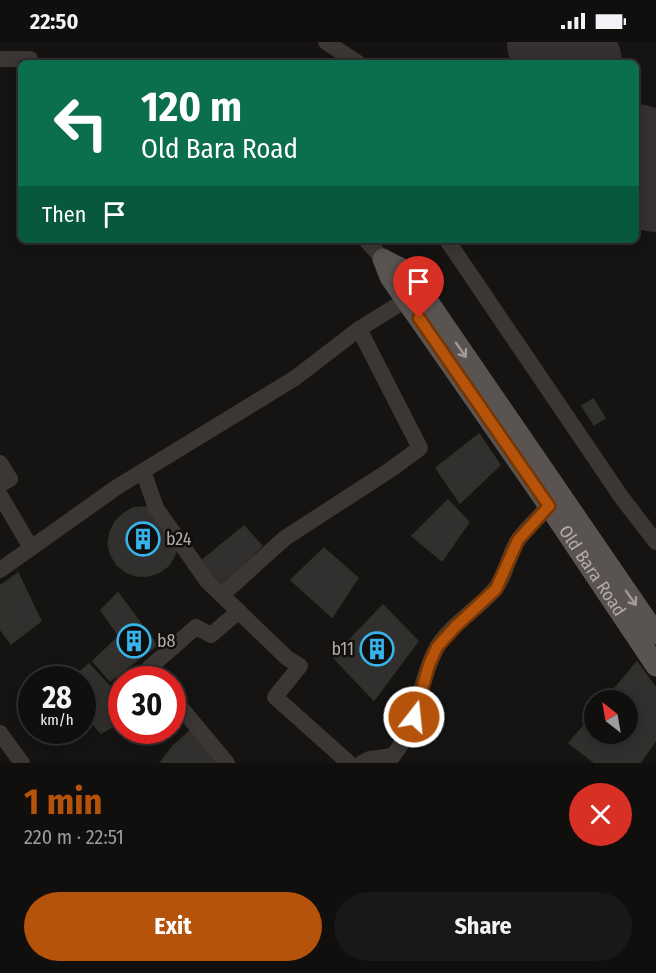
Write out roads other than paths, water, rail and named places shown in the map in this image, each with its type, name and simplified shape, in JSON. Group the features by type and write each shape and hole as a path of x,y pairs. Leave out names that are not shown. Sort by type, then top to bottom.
{"main road":[{"name":"Old Bara Road","path":"383,259 390,277 549,506 656,666"},
{"path":"383,259 400,268 416,285 656,634"}],"street":[{"path":"326,42 353,60"},
{"path":"0,59 29,55"},
{"name":"Old Bara Road","path":"369,243 383,259"},
{"path":"449,243 622,498 656,542"},
{"path":"0,570 117,487 295,378 359,329 406,300"},
{"path":"222,596 285,538 420,448 359,329"},
{"path":"0,463 10,479 0,485"},
{"path":"143,471 156,508 207,581 287,658 300,666 275,697 349,763"},
{"path":"0,495 31,548"},
{"path":"362,763 370,759 393,756 401,746 414,717 429,665 437,647 496,589 518,540 549,506"},
{"path":"151,666 196,627 211,634 239,611"},
{"path":"186,714 227,763"},
{"path":"0,733 22,763"}],"place":[{"name":"b24","path":"143,539"},
{"name":"b8","path":"134,641"},
{"name":"b11","path":"377,649"}]}
